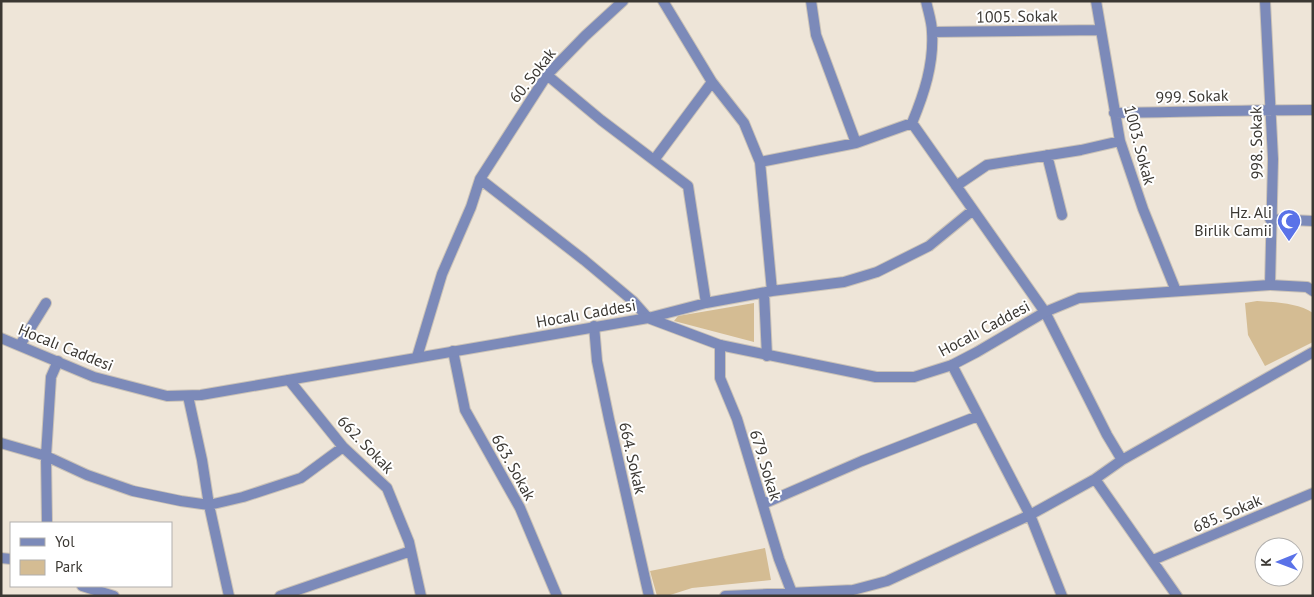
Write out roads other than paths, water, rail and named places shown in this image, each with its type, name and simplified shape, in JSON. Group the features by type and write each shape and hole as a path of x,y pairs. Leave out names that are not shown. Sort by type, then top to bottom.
{"street":[{"name":"60. Sokak","path":"417,357 442,274 471,207 480,179 547,75 623,1"},
{"path":"663,1 712,82 744,122 760,162 768,292 767,356"},
{"path":"811,1 816,35 856,142"},
{"path":"912,123 926,86 930,69 932,32 926,1"},
{"name":"1003. Sokak","path":"1096,1 1120,141 1142,209 1176,291"},
{"name":"998. Sokak","path":"1264,1 1272,110 1273,159 1270,219 1270,286"},
{"name":"1005. Sokak","path":"932,32 1101,30"},
{"path":"547,75 600,120 688,186 706,303"},
{"path":"655,161 672,134 712,82"},
{"name":"999. Sokak","path":"1114,113 1313,110"},
{"path":"760,162 856,142 912,123"},
{"path":"912,123 1045,312 1107,435 1122,460"},
{"path":"956,186 987,165 1120,141"},
{"path":"1047,155 1062,215"},
{"path":"480,179 591,266 633,301 648,318 706,303 768,292 844,282 877,272 928,246 973,210"},
{"path":"1270,219 1313,222"},
{"name":"Hocalı Caddesi","path":"1,338 94,377 167,396 201,395 648,318 720,346 876,377 914,377 952,365 1045,312 1079,298 1270,286 1308,287 1313,291"},
{"path":"20,345 46,303"},
{"name":"664. Sokak","path":"594,326 597,361 649,596"},
{"name":"679. Sokak","path":"720,346 720,378 737,419 779,559 792,593"},
{"name":"663. Sokak","path":"453,351 465,410 520,508 557,596"},
{"path":"725,596 854,593 887,580 1030,515 1095,479 1122,460 1313,352"},
{"path":"47,522 46,456 51,377 58,361"},
{"path":"952,365 1030,515 1062,596"},
{"name":"662. Sokak","path":"289,380 343,447 387,488 411,551 421,596"},
{"path":"188,396 229,596"},
{"path":"763,504 862,461 978,416"},
{"path":"1,443 46,456 87,475 133,491 209,505 243,497 301,478 343,447"},
{"path":"1095,479 1177,596"},
{"name":"685. Sokak","path":"1153,560 1313,493"},
{"path":"280,596 411,551"},
{"path":"85,590 114,596"}],"place":[{"name":"Hz. Ali Birlik Camii","path":"1289,242"}]}
